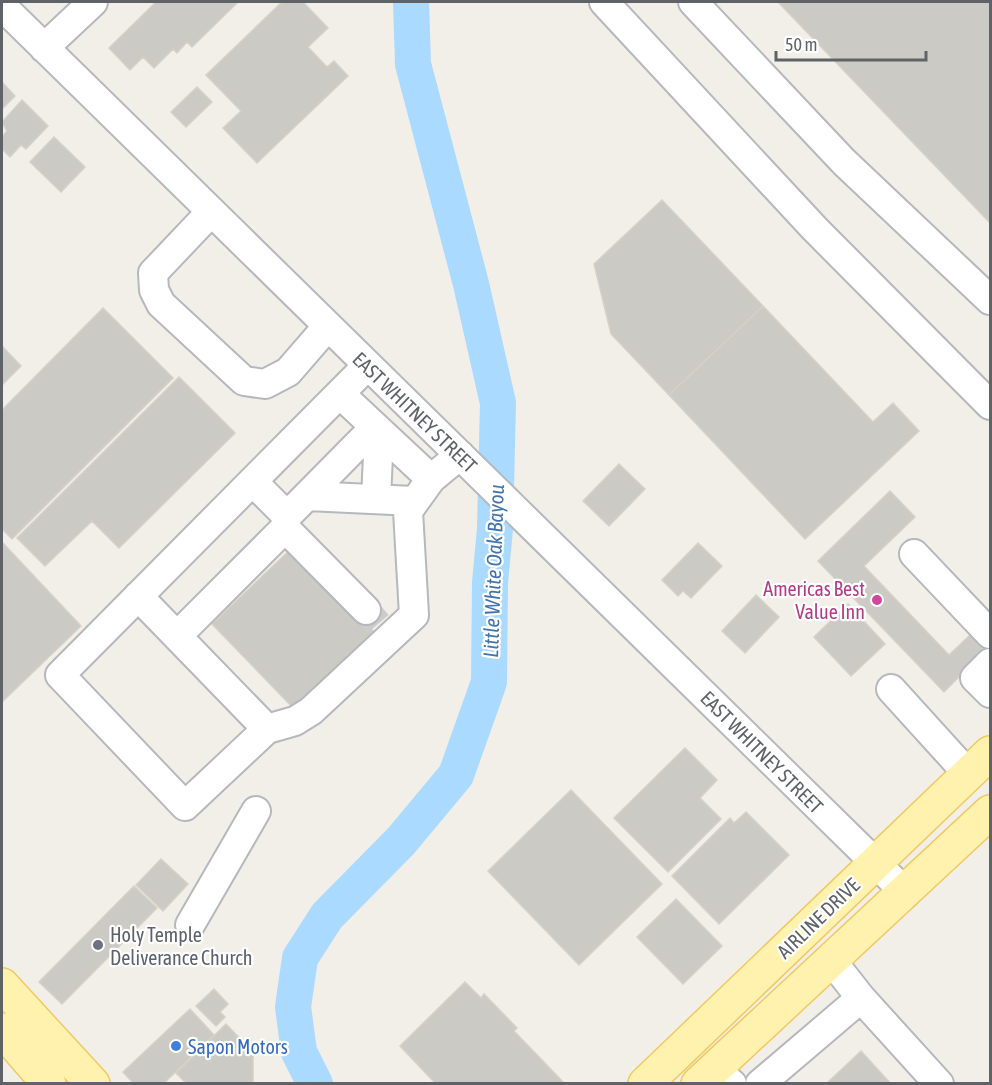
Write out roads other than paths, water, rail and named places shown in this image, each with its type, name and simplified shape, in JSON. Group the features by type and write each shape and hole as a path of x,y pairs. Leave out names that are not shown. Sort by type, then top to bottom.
{"main road":[{"name":"AIRLINE DRIVE","path":"645,1083 980,764"},
{"name":"AIRLINE DRIVE","path":"715,1078 832,960 990,812"},
{"path":"2,985 45,1073"},
{"path":"2,1030 45,1073 93,1083"}],"street":[{"path":"44,48 93,2"},
{"path":"604,2 815,229 990,405"},
{"path":"693,2 844,162 990,300"},
{"name":"EAST WHITNEY STREET","path":"2,6 210,213 535,526 906,893"},
{"path":"210,213 153,273 154,290 161,304 244,381 265,384 288,372 327,327"},
{"path":"367,366 60,675 185,806 267,729 294,721 311,711 379,624 414,615 408,511 455,450"},
{"path":"340,394 370,432 422,490"},
{"path":"177,636 370,432"},
{"path":"370,432 378,455 376,499"},
{"path":"253,482 286,522 379,624"},
{"path":"307,496 376,499 422,490"},
{"path":"914,554 990,634"},
{"path":"138,596 267,729"},
{"path":"990,663 975,678 990,693"},
{"path":"891,689 980,764"},
{"path":"190,925 255,811"},
{"path":"832,960 861,998 939,1083"},
{"path":"760,1083 861,998"}],"waterway":[{"name":"Little White Oak Bayou","path":"315,1084 299,1052 293,1007 300,958 327,916 401,841 456,775 489,682 490,583 495,529 498,403 471,284 413,64 411,2"}],"tunnel":[{"path":"366,610 378,624"}],"place":[{"name":"Americas Best Value Inn","path":"877,600"},
{"name":"Holy Temple Deliverance Church","path":"98,945"},
{"name":"Sapon Motors","path":"176,1046"}]}
